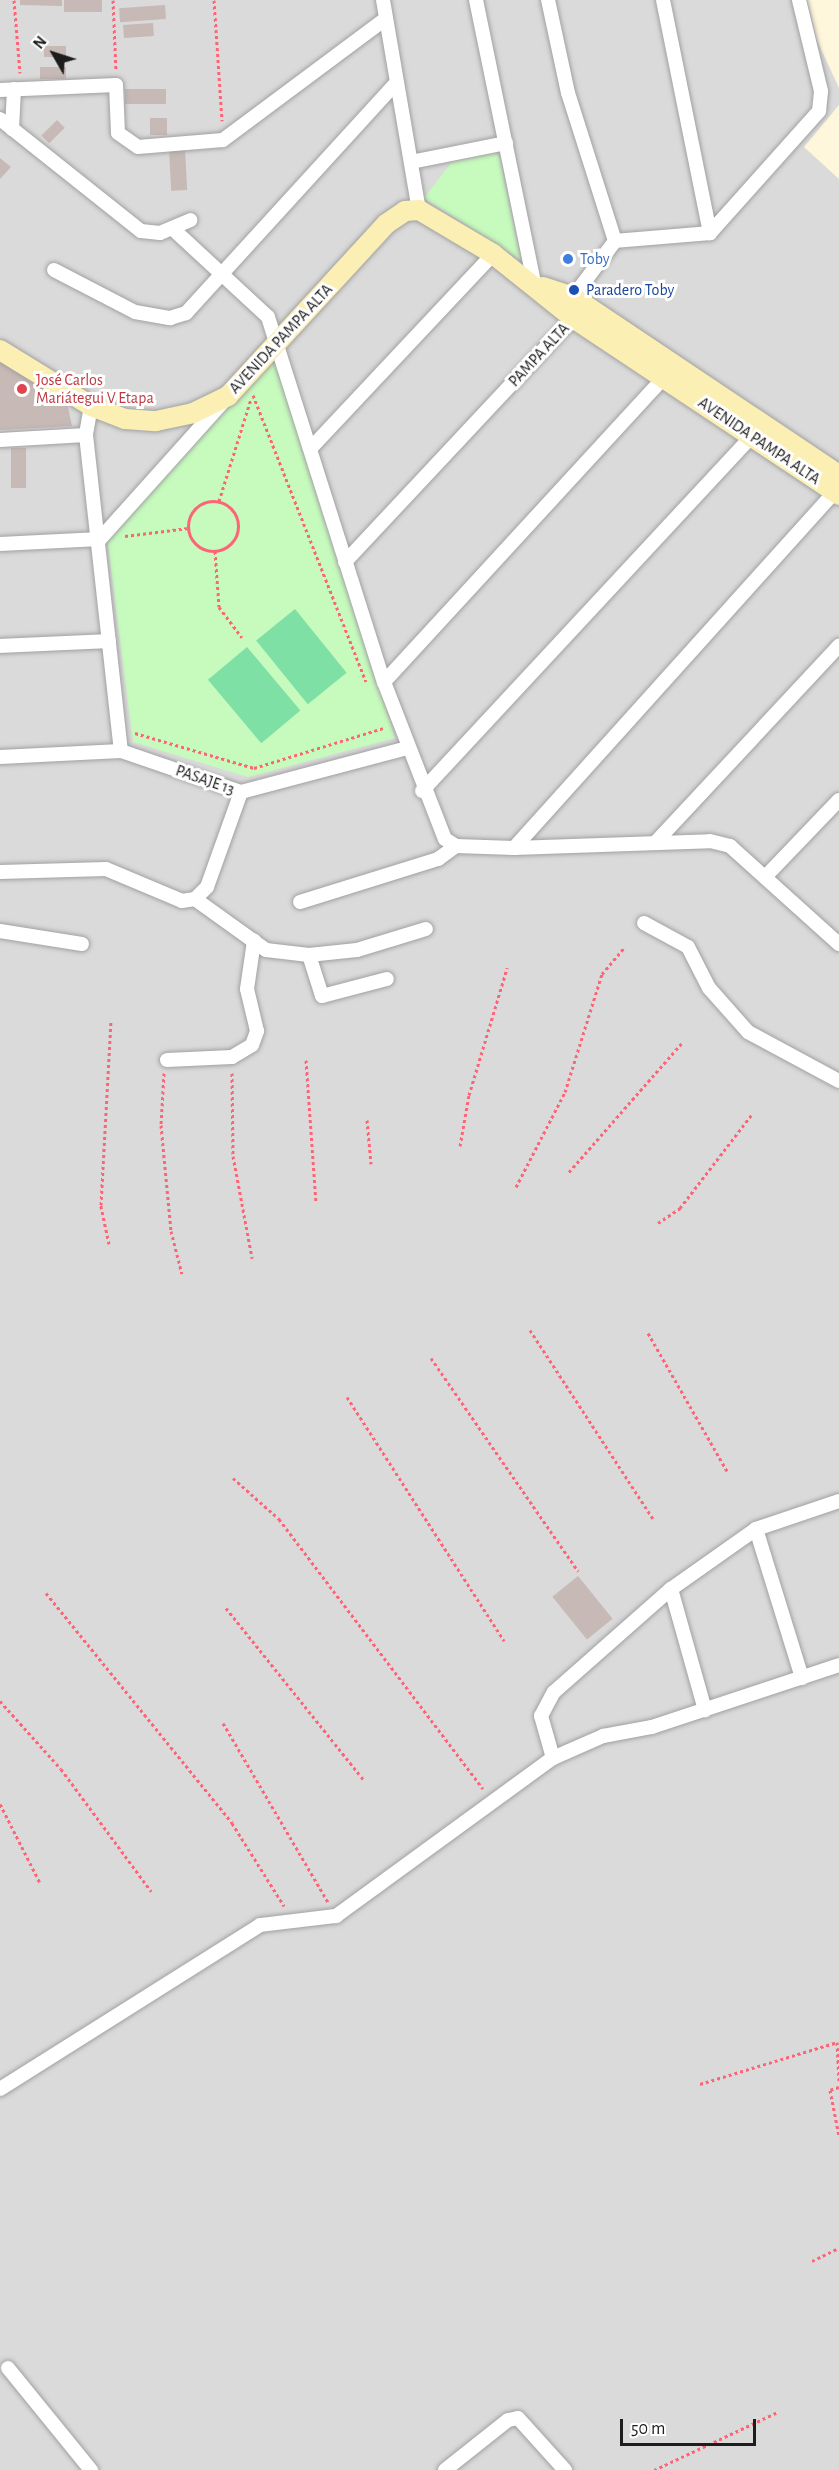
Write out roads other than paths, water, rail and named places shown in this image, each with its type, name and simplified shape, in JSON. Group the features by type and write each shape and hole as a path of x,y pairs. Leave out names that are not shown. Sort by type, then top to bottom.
{"street":[{"path":"383,0 394,85 419,210"},
{"path":"476,0 534,283"},
{"path":"548,0 568,93 615,240"},
{"path":"663,0 710,233"},
{"path":"573,297 615,240 710,233 823,103 799,0"},
{"path":"12,129 12,89 116,85 118,133 138,147 223,140 384,20"},
{"path":"54,270 152,318 186,312 223,276 394,85"},
{"path":"0,119 123,221 141,231 173,229 190,220"},
{"path":"411,162 506,143"},
{"name":"AVENIDA PAMPA ALTA","path":"0,350 91,406 125,419 156,421 193,413 228,396 279,344 386,224 405,211 419,210 493,254 534,283 573,318 669,371"},
{"path":"173,229 268,317 279,344 345,562 406,748 439,829 456,846"},
{"path":"311,448 493,254"},
{"name":"AVENIDA PAMPA ALTA","path":"534,283 573,297 669,371 838,487"},
{"name":"PAMPA ALTA","path":"345,562 573,318 573,297"},
{"path":"384,682 669,371"},
{"path":"0,544 107,538 228,396"},
{"path":"91,406 86,435 107,538 109,641 121,751"},
{"path":"422,790 758,430"},
{"path":"0,441 86,435"},
{"path":"514,848 838,487"},
{"path":"0,646 109,641"},
{"path":"655,843 839,646"},
{"name":"PASAJE 13","path":"0,757 121,751 241,792 406,748"},
{"path":"0,872 106,869 182,901 195,899 207,887 241,792"},
{"path":"767,875 839,800"},
{"path":"300,903 438,859 456,846 514,848 655,843 730,846 767,875 839,944"},
{"path":"195,899 266,950 309,955 357,950 426,929"},
{"path":"644,923 688,947 709,988 748,1032 839,1081"},
{"path":"0,931 82,944"},
{"path":"166,1060 232,1057 257,1038 247,989 254,941"},
{"path":"309,955 322,996 387,979"},
{"path":"553,1758 541,1716 554,1692 671,1589 756,1529 839,1501"},
{"path":"756,1529 802,1678"},
{"path":"671,1589 705,1710"},
{"path":"0,2089 203,1956 260,1925 296,1924 336,1916 494,1804 553,1758 603,1736 705,1710 839,1665"},
{"path":"8,2368 91,2470"},
{"path":"445,2470 508,2420 518,2418 566,2470"}],"place":[{"name":"Toby","path":"568,259"},
{"name":"Paradero Toby","path":"574,290"},
{"name":"José Carlos Mariátegui V Etapa","path":"22,389"}]}
